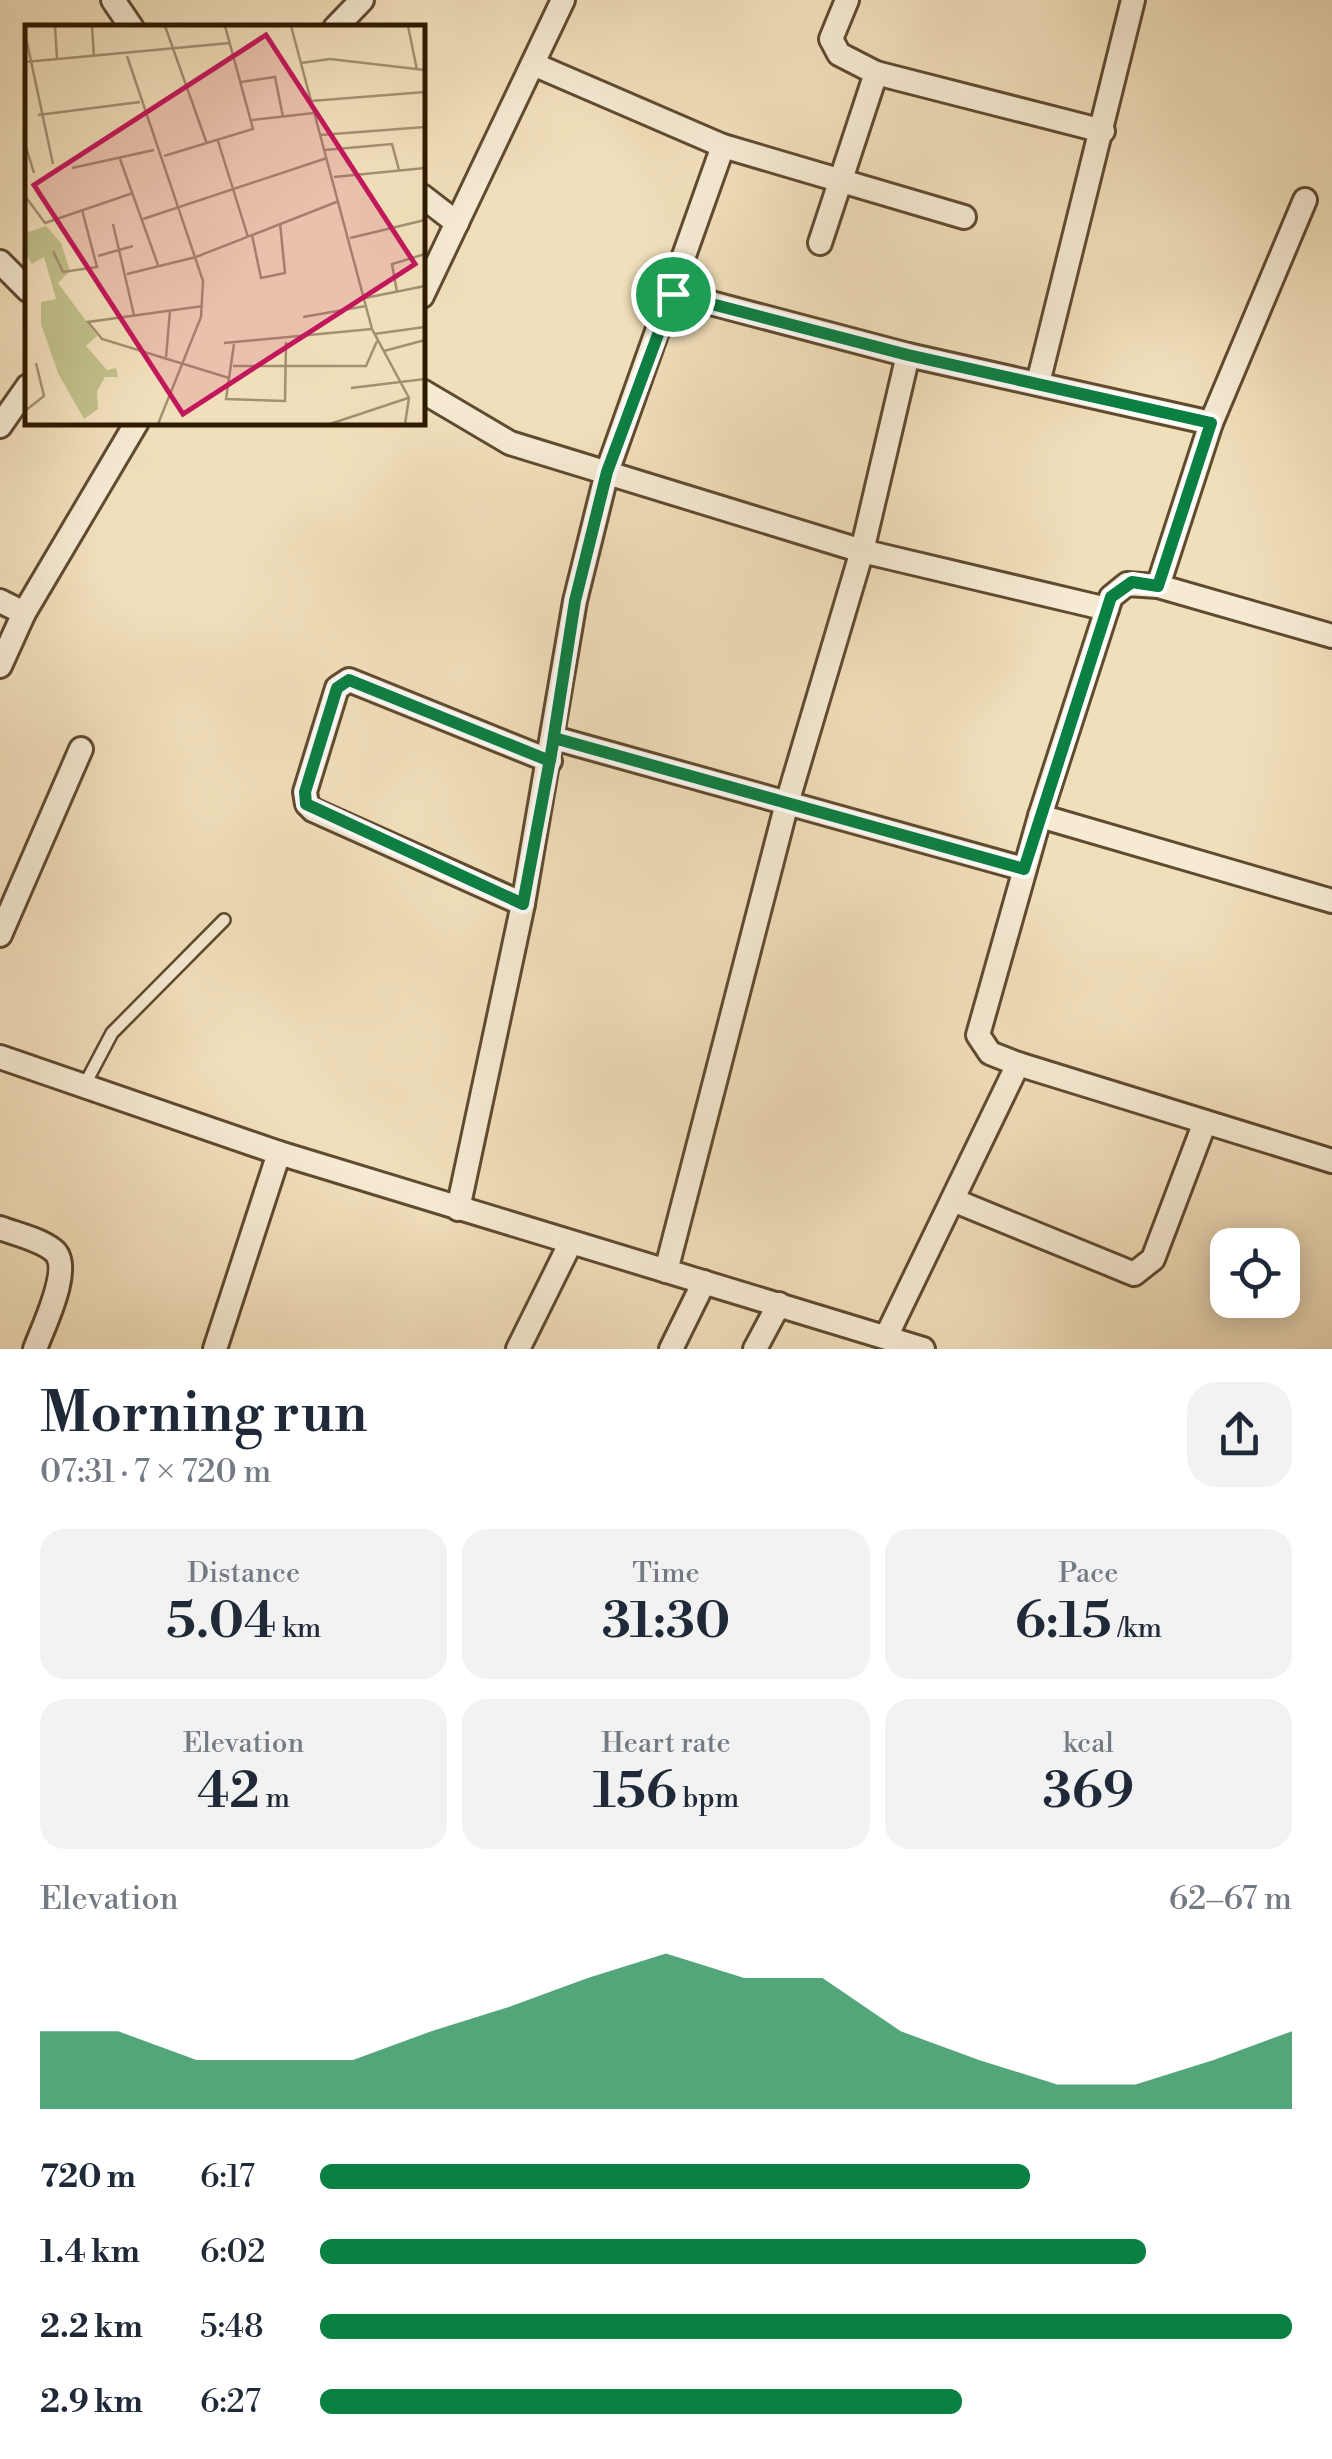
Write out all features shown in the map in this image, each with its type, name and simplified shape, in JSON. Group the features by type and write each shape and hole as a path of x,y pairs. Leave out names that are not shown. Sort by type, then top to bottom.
{"street":[{"path":"113,0 130,25"},
{"path":"338,25 362,0"},
{"path":"425,290 563,0"},
{"path":"847,0 831,39 840,54 876,73 1102,131"},
{"path":"1038,384 1132,0"},
{"path":"533,64 723,146 964,217"},
{"path":"820,244 876,73"},
{"path":"458,1208 523,904 575,601 607,472 723,146"},
{"path":"425,198 457,223"},
{"path":"1158,586 1211,423 1305,200"},
{"path":"0,262 25,286"},
{"path":"673,294 908,355 1211,423"},
{"path":"666,1271 787,803 862,551 908,355"},
{"path":"0,426 25,390"},
{"path":"425,393 494,436 607,472 862,551 1106,609"},
{"path":"0,666 24,613 135,425"},
{"path":"1332,636 1158,586 1126,584 1111,597 1040,816 978,1035 990,1054 1018,1064 1332,1161"},
{"path":"0,601 24,613"},
{"path":"523,904 306,804 305,792 337,688 349,680 552,750 787,803 1024,869"},
{"path":"0,934 81,749"},
{"path":"1040,816 1332,901"},
{"path":"0,1057 279,1153 924,1349"},
{"path":"886,1337 1018,1064"},
{"path":"952,1200 1134,1274 1152,1260 1205,1122"},
{"path":"215,1349 279,1153"},
{"path":"0,1228 51,1248 60,1257 62,1273 35,1349"},
{"path":"518,1349 570,1244"},
{"path":"671,1349 704,1282"},
{"path":"756,1349 778,1304"}],"lane":[{"path":"84,1086 112,1034 224,920"}],"route":[{"path":"673,294 607,472 575,601 554,738 550,761 349,680 337,688 305,792 306,804 523,904 554,738 1024,869 1111,597 1132,582 1158,586 1211,423 908,355 673,294"}]}
